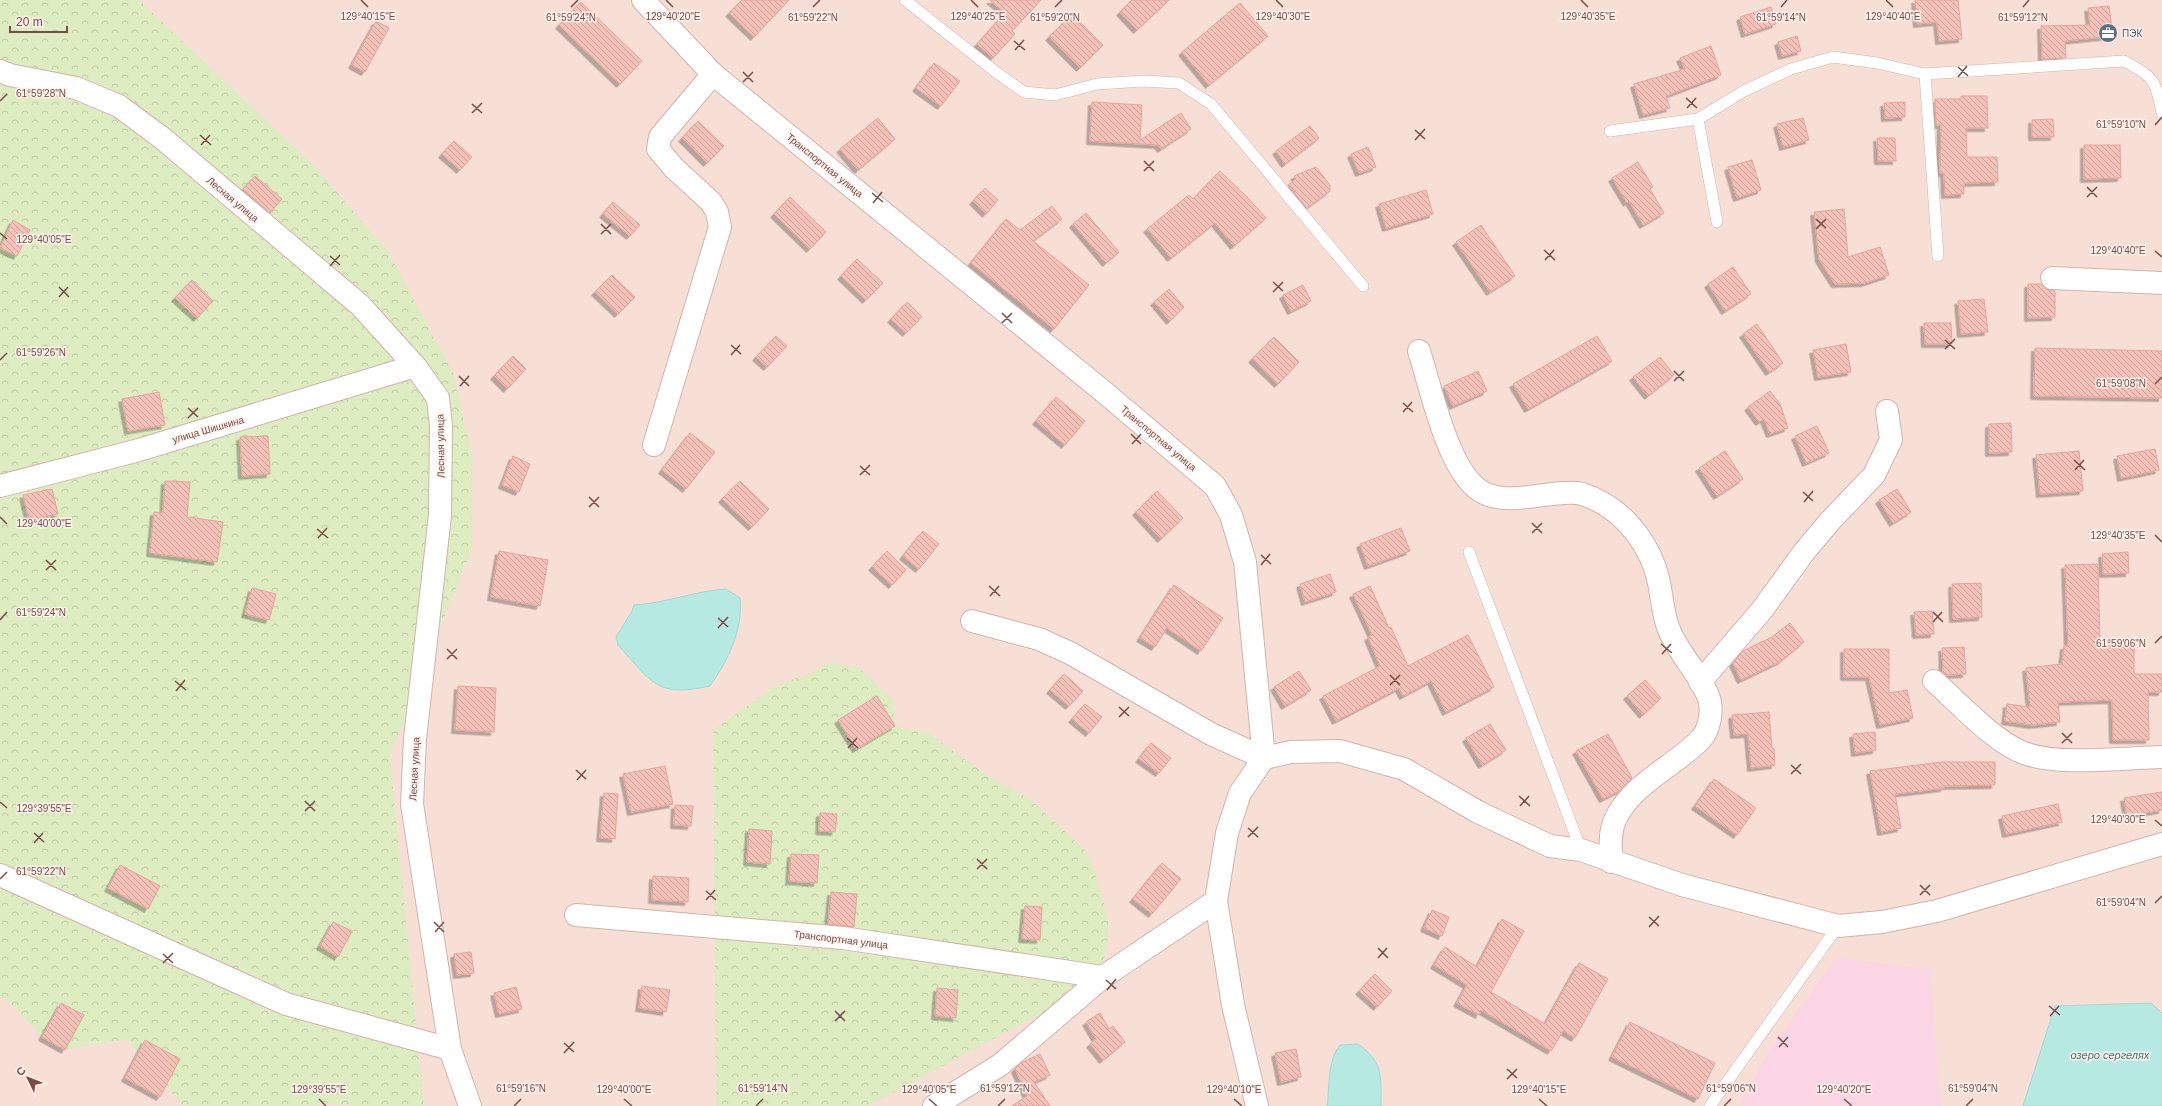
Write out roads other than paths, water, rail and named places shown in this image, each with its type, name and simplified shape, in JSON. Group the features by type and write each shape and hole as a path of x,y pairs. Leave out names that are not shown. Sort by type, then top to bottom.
{"street":[{"name":"Транспортная улица","path":"643,0 713,74 1104,392 1215,486 1231,515 1245,562 1264,758"},
{"name":"Лесная улица","path":"0,71 10,75 76,88 119,106 162,138 360,305 415,366 438,398 441,426 440,515 415,739 412,804 450,1049 470,1106"},
{"path":"654,445 720,227 717,212 711,202 674,168 658,149 660,137 713,74"},
{"path":"2052,278 2162,282"},
{"path":"1419,351 1452,452 1463,473 1475,487 1491,497 1506,498 1581,493 1603,504 1626,519 1640,538 1655,568 1668,627 1681,655 1700,682 1710,702 1710,722 1702,739 1648,781 1622,809 1615,820 1610,841 1611,862"},
{"name":"улица Шишкина","path":"0,486 146,447 415,366"},
{"path":"1700,682 1762,610 1804,552 1826,525 1874,475 1890,440 1887,411"},
{"path":"972,621 1039,640 1070,653 1211,734 1264,758 1291,752 1340,751 1404,769 1478,812 1550,846 1581,850 1611,862 1682,885 1838,926 1882,922 1937,912 2162,844"},
{"path":"1934,680 2000,740 2025,754 2055,760 2162,757"},
{"path":"1257,1106 1233,1005 1216,901 1227,833 1240,793 1264,758"},
{"path":"0,875 286,1004 450,1049"},
{"path":"934,1106 1000,1065 1103,977 1216,901"},
{"name":"Транспортная улица","path":"576,915 843,938 1103,977"}],"lane":[{"path":"905,0 996,73 1024,92 1055,96 1097,84 1142,81 1179,83 1211,104 1363,286"},
{"path":"1610,131 1698,119 1744,91 1791,69 1833,57 1877,63 1925,74 2124,61 2144,72 2156,85 2162,113"},
{"path":"1925,74 1938,256"},
{"path":"1698,119 1717,222"},
{"path":"1469,552 1581,850"},
{"path":"1710,1106 1838,926"}],"water":[{"path":"726,589 740,598 739,622 733,645 723,666 710,686 678,690 666,688 656,684 639,669 618,645 616,637 634,605"},
{"name":"озеро сергелях","path":"2151,1003 2162,1013 2162,1106 2023,1106 2055,1006"},
{"path":"1358,1044 1373,1057 1377,1064 1381,1078 1381,1106 1327,1106 1331,1066 1336,1052 1340,1045"}],"place":[{"name":"ПЭК","path":"2108,33"}]}
